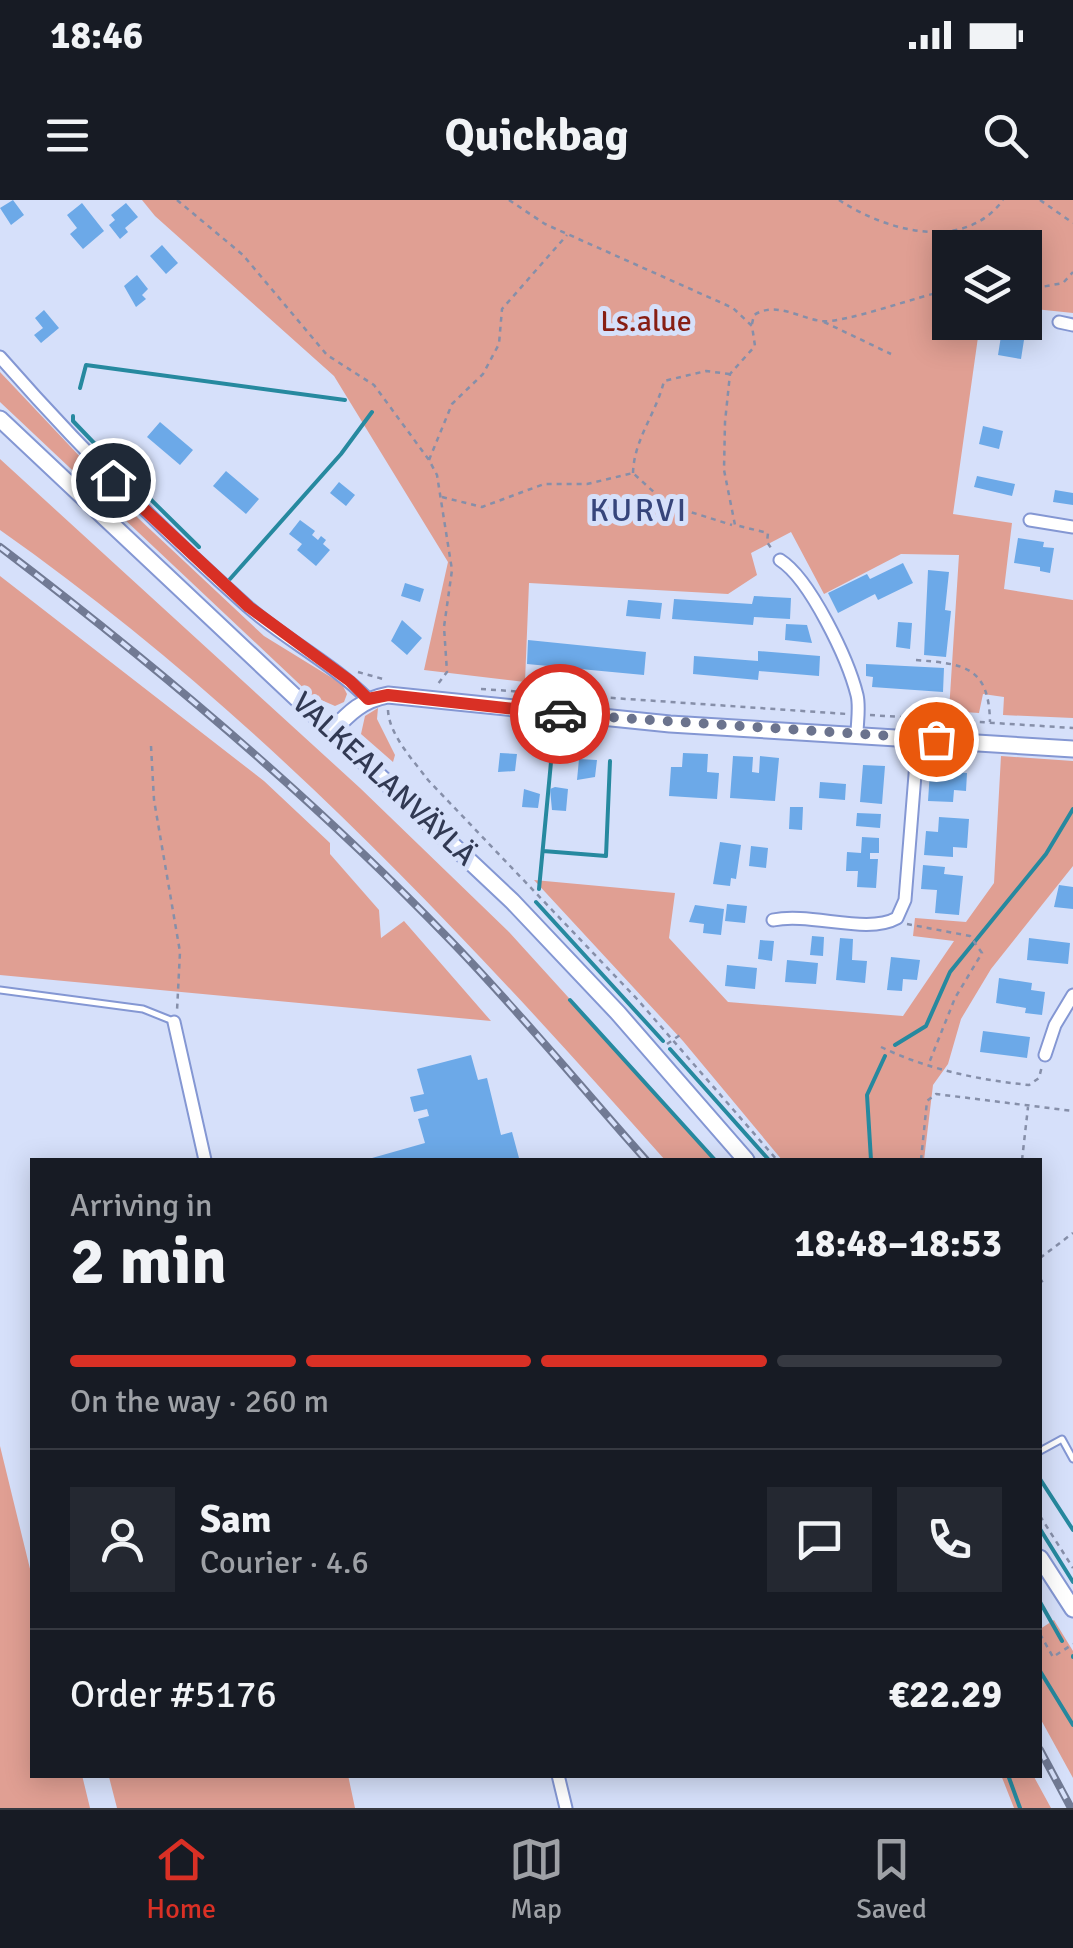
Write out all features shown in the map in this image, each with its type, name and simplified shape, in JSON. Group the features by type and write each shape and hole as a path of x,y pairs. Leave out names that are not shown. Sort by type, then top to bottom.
{"main road":[{"name":"VALKEALANVÄYLÄ","path":"0,420 512,901 655,1054 744,1158"},
{"path":"332,732 368,699 388,695 670,724 1073,749"},
{"path":"1042,1561 1073,1610"}],"street":[{"path":"1059,322 1073,324"},
{"path":"0,357 82,449 197,559 270,624 350,681 368,699"},
{"path":"1030,520 1073,527"},
{"path":"780,560 797,571 852,678 858,700 858,734"},
{"path":"773,920 795,915 881,925 898,918 905,900 918,737"},
{"path":"1045,1055 1073,995"},
{"path":"174,1022 205,1158"},
{"path":"559,1778 566,1808"}],"lane":[{"path":"0,990 143,1008 174,1022"},
{"path":"1042,1450 1062,1439 1073,1459"}],"path":[{"path":"178,200 243,255 327,355 374,385 437,475 452,570 444,627 447,672 437,686"},
{"path":"509,200 568,234 734,308 752,326"},
{"path":"839,200 863,216 909,232 949,231 991,216 1003,200"},
{"path":"1040,200 1073,223"},
{"path":"429,460 452,404 483,374 499,344 502,309 568,234"},
{"path":"1042,287 1064,283 1073,272"},
{"path":"822,322 932,294"},
{"path":"735,525 724,470 730,374 754,346 754,315 761,310 796,312 891,354"},
{"path":"730,374 706,371 664,382 634,452 633,473 668,506 768,533 767,542 780,560"},
{"path":"441,497 482,507 544,484 588,484 633,473"},
{"path":"916,660 963,666 975,674 984,684 990,723"},
{"path":"350,669 387,680"},
{"path":"476,688 849,714"},
{"path":"388,703 388,718 428,780 673,1040 775,1158"},
{"path":"866,715 1073,728"},
{"path":"936,719 936,728"},
{"path":"151,746 154,800 180,952 181,987 174,1022"},
{"path":"898,918 912,926 970,936 982,953 954,998 928,1062"},
{"path":"655,1054 683,1032"},
{"path":"881,1047 952,1073 1029,1085 1039,1078 1045,1055"},
{"path":"922,1158 928,1102 936,1094 1073,1111"},
{"path":"1022,1158 1028,1105"},
{"path":"1042,1256 1073,1233"},
{"path":"1042,1282 1044,1286"},
{"path":"1042,1519 1073,1568"},
{"path":"1042,1637 1053,1656 1073,1644"}],"green space":[{"name":"Ls.alue","path":"142,200 1073,200 1073,313 1042,310 1042,230 932,230 932,340 978,340 953,514 1012,523 1004,589 1073,600 1073,718 1003,715 1004,697 983,694 979,713 949,711 959,555 901,554 824,594 791,532 751,553 757,575 728,594 529,583 525,682 424,670 448,562 334,376 155,216"},
{"path":"0,372 138,518 264,636 342,684 347,694 344,702 335,706 312,696 0,402"},
{"path":"0,459 360,788 509,932 714,1158 663,1158 431,906 267,746 93,598 0,530"},
{"path":"0,576 264,781 330,843 330,854 379,910 381,938 404,921 491,1021 0,975"},
{"path":"378,708 377,719 395,755 393,762 361,734 365,716"},
{"path":"1001,756 1073,761 1073,866 991,969 961,1019 948,1064 933,1085 924,1158 780,1158 683,1041 534,880 675,893 669,938 728,1002 903,1016 954,941 913,936 915,918 966,922 994,883"},
{"path":"0,1446 30,1569 30,1778 83,1778 90,1808 0,1808"},
{"path":"1054,1620 1073,1651 1073,1778 1042,1722 1042,1628"},
{"path":"109,1778 349,1778 355,1808 117,1808"},
{"path":"1002,1778 1035,1778 1051,1808 1014,1808"}],"building":[{"path":"13,200 24,215 11,225 0,208"},
{"path":"82,203 104,231 83,249 70,234 77,228 67,215"},
{"path":"126,203 138,217 125,228 128,232 120,239 109,225 115,220 111,215"},
{"path":"162,245 178,263 166,274 150,256"},
{"path":"137,275 148,289 142,295 146,299 136,307 124,286"},
{"path":"44,310 59,328 41,343 34,335 43,328 35,318"},
{"path":"1000,340 1024,340 1021,359 998,355"},
{"path":"160,422 193,450 180,465 147,437"},
{"path":"983,426 1003,431 999,449 979,444"},
{"path":"226,471 259,499 246,514 213,486"},
{"path":"977,476 1015,484 1012,496 974,487"},
{"path":"339,482 355,495 346,506 330,493"},
{"path":"1055,490 1073,493 1073,505 1053,502"},
{"path":"300,520 315,531 312,535 318,540 321,536 326,540 323,544 330,550 316,566 297,550 302,544 289,534"},
{"path":"1018,538 1044,542 1043,547 1054,548 1050,573 1040,571 1040,567 1014,563"},
{"path":"903,563 913,583 878,600 875,594 838,613 828,593 867,574 870,579"},
{"path":"928,570 949,572 945,610 951,611 946,657 924,655"},
{"path":"405,583 424,589 420,602 401,596"},
{"path":"754,596 791,598 790,619 754,617 753,625 672,619 674,599 752,604"},
{"path":"628,600 662,603 660,619 626,616"},
{"path":"402,620 422,638 407,655 391,641"},
{"path":"898,622 912,623 910,649 896,647"},
{"path":"786,624 807,625 812,643 785,640"},
{"path":"528,640 646,652 644,675 527,664"},
{"path":"758,651 820,656 819,676 759,671 758,680 693,674 694,656 758,661"},
{"path":"866,664 944,668 943,692 872,687 873,677 866,676"},
{"path":"500,753 517,754 515,771 498,772"},
{"path":"683,753 708,754 707,772 719,773 717,799 669,796 671,767 682,767"},
{"path":"733,756 753,757 752,772 759,773 760,756 779,758 775,801 730,798"},
{"path":"579,759 597,760 595,777 577,780"},
{"path":"863,765 885,766 882,804 860,802"},
{"path":"930,771 967,773 966,791 954,790 953,802 928,801"},
{"path":"820,782 846,784 845,800 819,798"},
{"path":"524,789 540,794 538,808 522,807"},
{"path":"550,789 568,789 566,811 552,810"},
{"path":"790,807 803,807 802,830 789,829"},
{"path":"857,813 881,814 880,828 856,826"},
{"path":"939,817 969,819 967,848 953,847 953,857 924,855 926,831 938,832"},
{"path":"862,837 879,838 879,853 870,853 870,859 878,859 876,888 857,887 858,871 846,871 847,852 861,853"},
{"path":"720,842 741,845 736,879 731,878 730,886 713,884"},
{"path":"751,846 768,848 766,868 749,866"},
{"path":"923,865 945,867 944,874 963,876 959,915 935,913 937,890 921,889"},
{"path":"1059,885 1073,887 1073,909 1054,907"},
{"path":"727,904 747,906 745,923 725,921"},
{"path":"695,905 724,909 721,935 703,933 704,924 689,922"},
{"path":"812,936 824,937 823,956 810,955"},
{"path":"840,938 853,939 852,960 867,961 865,983 836,980"},
{"path":"1029,938 1070,943 1068,964 1027,960"},
{"path":"760,940 774,941 772,961 758,959"},
{"path":"891,957 920,960 917,980 903,979 902,991 887,990"},
{"path":"787,960 818,963 816,984 785,982"},
{"path":"727,965 757,968 755,989 725,986"},
{"path":"999,978 1032,983 1031,990 1045,992 1042,1015 996,1003"},
{"path":"983,1031 1030,1037 1027,1058 980,1052"},
{"path":"471,1055 478,1080 487,1078 501,1135 512,1132 519,1158 372,1158 425,1143 418,1119 429,1116 427,1109 414,1112 410,1097 424,1094 417,1069"}],"waterway":[{"path":"80,388 86,365 345,400"},
{"path":"230,579 341,454 372,412"},
{"path":"73,416 73,421 117,467"},
{"path":"131,480 199,547"},
{"path":"543,851 606,856 610,761"},
{"path":"539,889 551,762"},
{"path":"895,1045 926,1026 950,972 1046,854 1073,809"},
{"path":"536,902 663,1041"},
{"path":"570,1000 713,1158"},
{"path":"670,1049 767,1158"},
{"path":"871,1158 867,1095 885,1056"},
{"path":"1042,1482 1073,1530"},
{"path":"1042,1532 1073,1582"},
{"path":"1042,1606 1062,1641"},
{"path":"1042,1674 1073,1725"},
{"path":"1009,1778 1020,1808"}],"railway":[{"path":"0,547 175,686 344,835 475,967 644,1158"},
{"path":"1042,1754 1071,1808"}],"way so far":[{"path":"560,714 936,739"}],"district":[{"name":"KURVI","path":"639,510"}],"route":[{"path":"113,480 249,607 350,681 368,699 388,695 560,714"}]}
